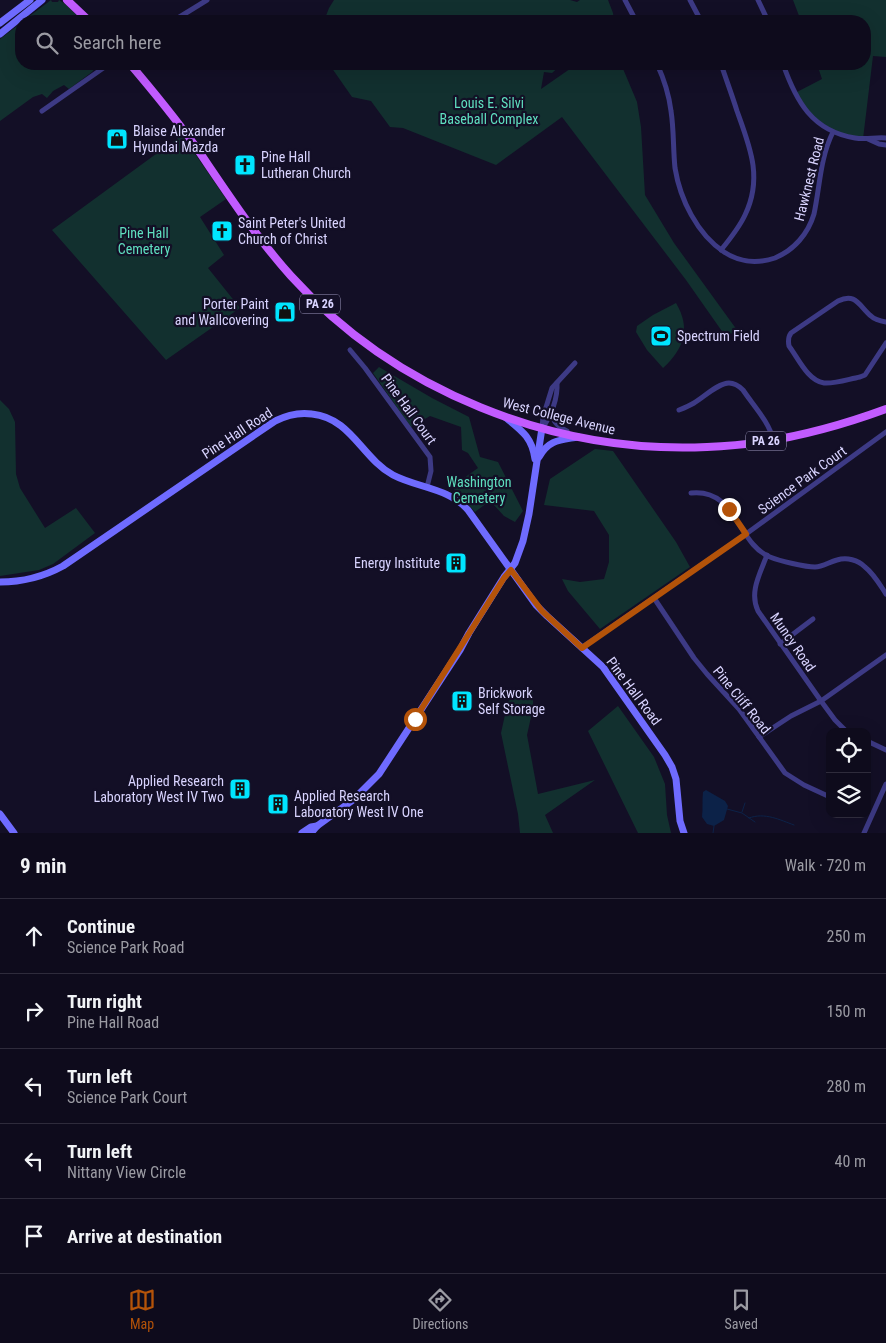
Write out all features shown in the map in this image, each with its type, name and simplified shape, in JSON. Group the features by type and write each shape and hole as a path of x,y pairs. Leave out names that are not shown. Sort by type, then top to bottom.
{"main road":[{"path":"67,0 83,15"},
{"name":"West College Avenue","path":"135,70 180,126 265,245 293,278 321,306 364,341 420,379 480,408 542,428 618,444 681,447 709,447 796,436 844,424 886,409"}],"street":[{"path":"0,23 30,0"},
{"path":"23,15 42,0"},
{"path":"183,15 207,0"},
{"path":"625,0 633,15"},
{"path":"690,0 698,15"},
{"path":"758,0 765,15"},
{"path":"0,34 15,22"},
{"path":"42,111 99,70"},
{"name":"Hawknest Road","path":"660,70 670,104 675,169 680,188 697,223 709,238 730,256 743,260 765,261 782,254 800,240 808,229 814,214 822,165 833,132"},
{"path":"721,250 736,231 745,215 752,197 754,175 752,152 722,70"},
{"path":"785,70 804,109 833,132 852,138 886,138"},
{"path":"867,139 886,145"},
{"path":"886,322 875,319 857,301 847,297 838,301 791,333 788,340 789,346 807,372 813,378 824,383 865,375 886,343"},
{"name":"Pine Hall Court","path":"350,350 430,457 431,471 428,487"},
{"path":"311,833 317,826 353,800 379,774 515,563 526,532 543,416 552,388 575,363"},
{"path":"542,428 549,418 558,390 557,383"},
{"path":"679,410 692,404 722,384 733,383 739,386 752,404 774,440"},
{"path":"551,410 553,419 558,425 579,436"},
{"name":"Pine Hall Road","path":"0,587 40,576 63,566 276,421 294,414 304,413 316,414 334,420 349,432 385,470 398,477 448,495 463,504 542,611 603,667 672,767 676,779 680,821 684,833"},
{"path":"504,417 528,437 534,451 536,467"},
{"name":"Science Park Court","path":"582,648 746,534 886,432"},
{"path":"536,467 541,454 548,445 561,439 579,436"},
{"path":"691,493 707,494 723,502 746,534 767,556 817,567 842,559 856,561 868,569 886,594"},
{"name":"Muncy Road","path":"767,556 755,586 754,601 760,614 780,644 835,720 843,728"},
{"name":"Pine Hall Road","path":"0,582 14,582"},
{"name":"Pine Cliff Road","path":"654,598 694,658 739,709 785,773 826,795"},
{"path":"780,644 813,619"},
{"path":"759,737 791,716 821,701 886,655"},
{"path":"871,743 886,750"},
{"path":"871,811 886,784"},
{"path":"0,814 14,833"},
{"path":"864,833 868,818"},
{"path":"302,833 311,827 317,826"}],"green space":[{"path":"51,0 52,2 58,2 59,0 77,15 31,15"},
{"path":"334,0 570,0 577,2 580,0 608,0 613,15 326,15"},
{"path":"793,0 886,0 886,57 873,56 863,139 838,133 813,117 795,93 822,79 819,70 871,70 871,15 799,15"},
{"path":"15,28 15,70 94,70 69,89 64,85 53,91 47,98 42,94 33,97 0,121 0,39"},
{"name":"Louis E. Silvi Baseball Complex","path":"333,70 555,70 552,73 544,72 541,89 568,70 624,70 637,102 641,127 645,195 674,243 737,330 726,337 686,280 562,117 496,165 403,128 390,127 371,101 352,97"},
{"name":"Pine Hall Cemetery","path":"182,135 226,199 200,217 224,255 208,268 240,308 166,360 52,230"},
{"name":"Spectrum Field","path":"676,303 683,321 683,338 676,353 663,368 647,350 636,332 637,326"},
{"name":"Washington Cemetery","path":"379,367 469,417 480,457 498,462 523,511 515,522 504,516 493,504 487,503 475,512 453,488 455,487 454,485 478,468 468,453 462,450 461,427 430,416 411,427 373,373"},
{"path":"0,400 9,409 15,422 16,474 20,488 45,528 76,508 95,533 53,564 39,570 0,576"},
{"path":"595,449 613,451 676,542 690,567 600,629 568,591 562,579 580,582 604,579 609,562 609,535 594,511 544,505 550,479"},
{"path":"533,691 533,708 527,735 538,794 595,780 545,815 553,833 520,833 518,814 501,733 508,701"},
{"path":"618,706 654,757 665,784 667,815 671,833 638,833 588,731"}],"water":[{"path":"706,790 725,801 728,806 724,820 714,826 707,824 702,817 703,792"}],"waterway":[{"path":"742,812 745,803"},
{"path":"727,809 742,813 755,822"},
{"path":"749,818 767,816 794,825"},
{"path":"713,833 714,826"}],"place":[{"name":"Blaise Alexander Hyundai Mazda","path":"117,139"},
{"name":"Pine Hall Lutheran Church","path":"245,165"},
{"name":"Saint Peter's United Church of Christ","path":"222,231"},
{"name":"Porter Paint and Wallcovering","path":"285,312"},
{"name":"Spectrum Field","path":"661,336"},
{"name":"Energy Institute","path":"456,563"},
{"name":"Brickwork Self Storage","path":"462,701"},
{"name":"Applied Research Laboratory West IV Two","path":"240,789"},
{"name":"Applied Research Laboratory West IV One","path":"278,804"}],"route":[{"path":"415,719 504,578 511,570 542,611 582,648 746,534 729,509"}]}
